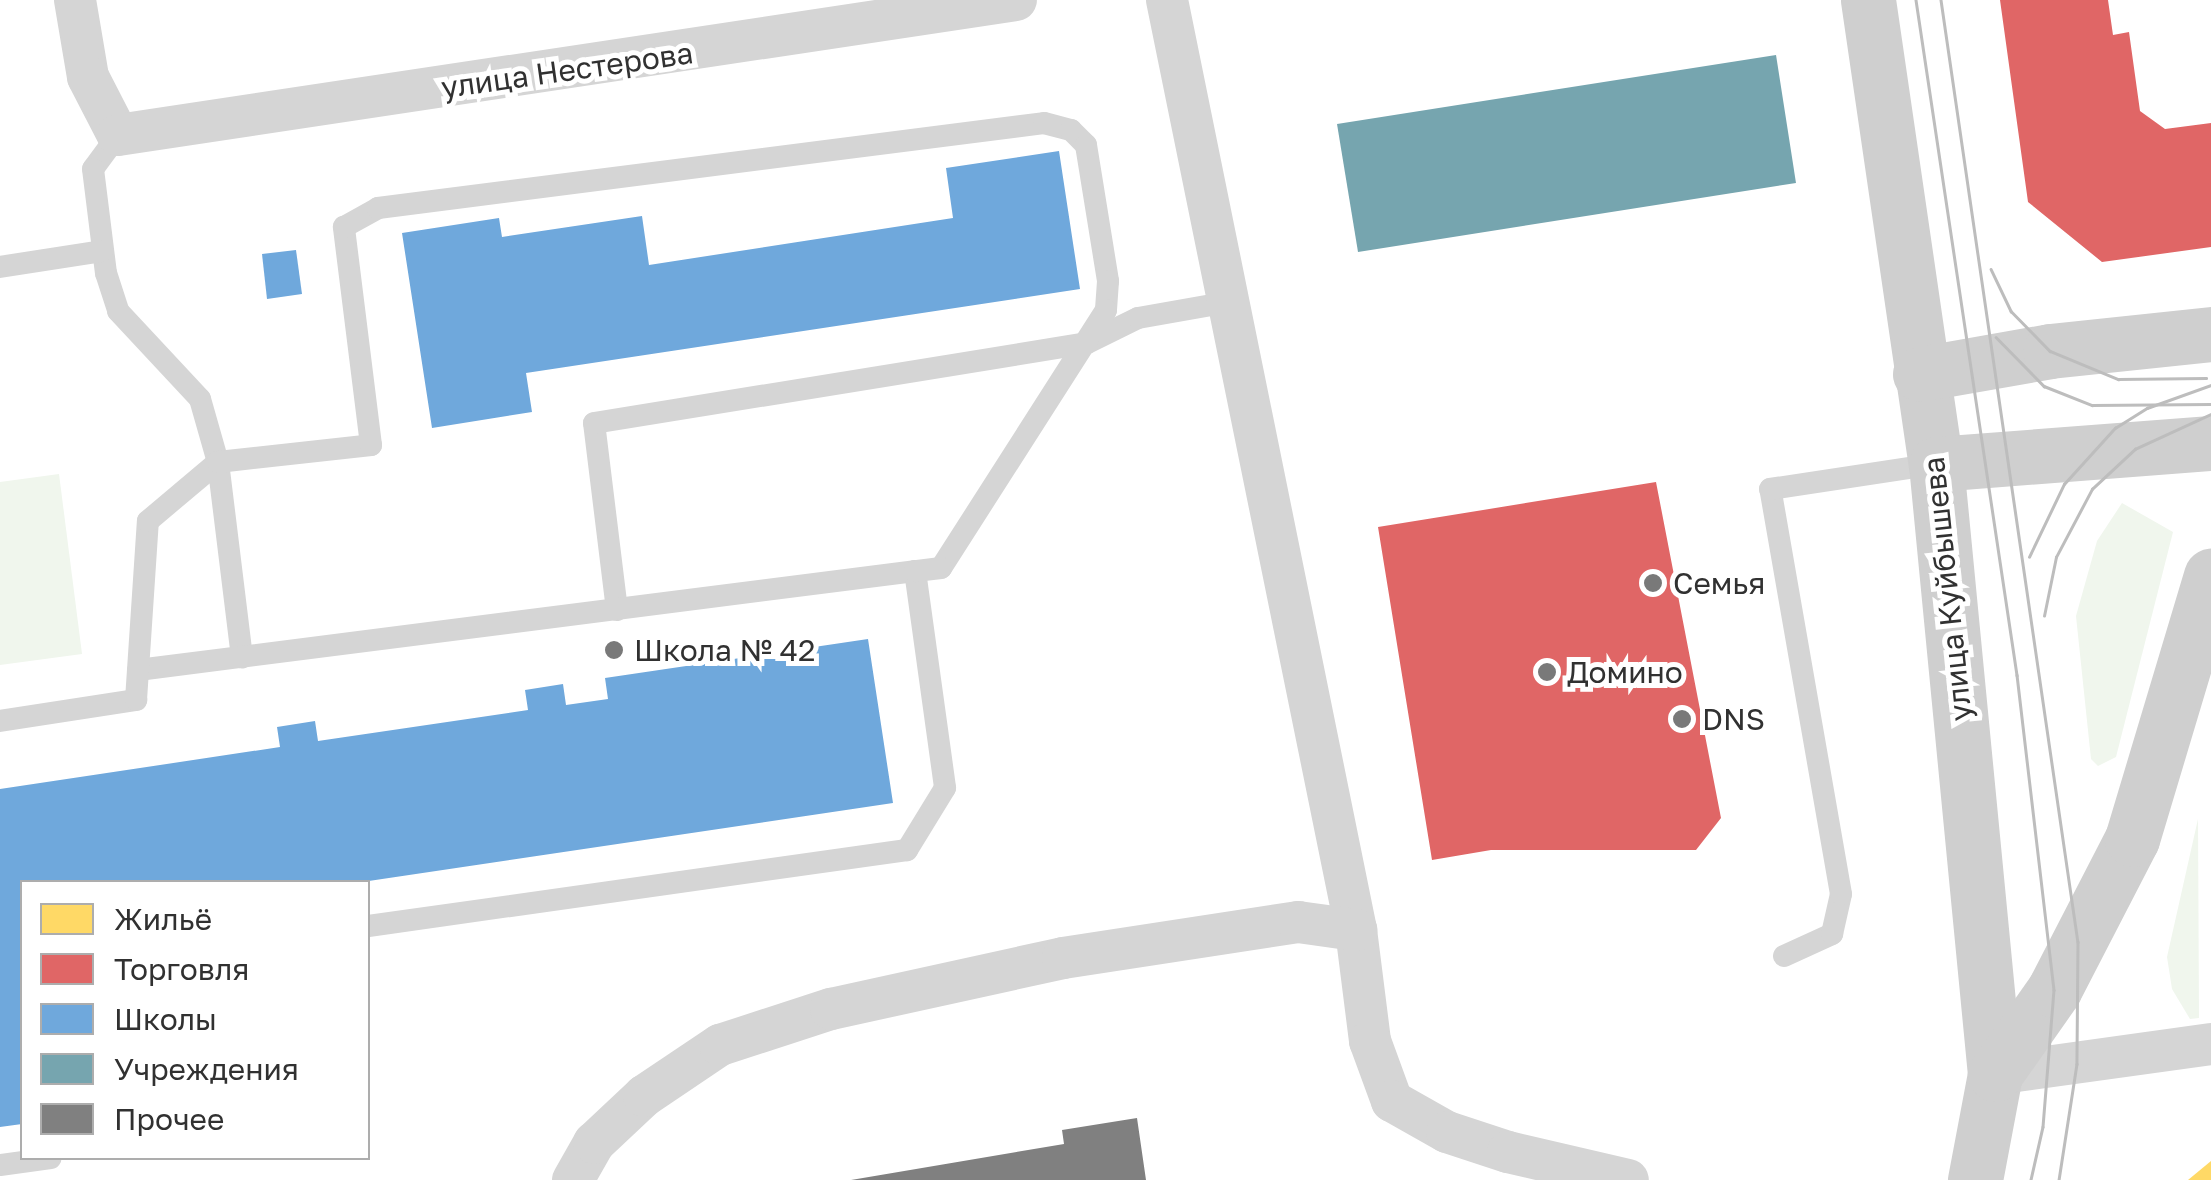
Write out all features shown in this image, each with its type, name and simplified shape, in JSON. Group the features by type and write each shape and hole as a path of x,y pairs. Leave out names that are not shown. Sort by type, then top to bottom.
{"main road":[{"name":"улица Куйбышева","path":"1868,0 1936,464 1994,1074 1975,1180"},
{"path":"1920,374 2050,350 2211,334"},
{"path":"1936,464 2211,444"},
{"path":"1994,1074 2054,990 2132,839 2211,576"}],"street":[{"path":"75,0 88,77 118,135"},
{"name":"улица Нестерова","path":"118,135 860,13 1016,0"},
{"path":"1168,0 1356,930 1370,1041 1392,1101 1448,1132 1492,1148 1628,1180"},
{"path":"573,1180 594,1143 644,1096 720,1046 831,1008 1063,958 1298,922 1356,930"},
{"path":"1994,1074 2211,1044"}],"lane":[{"path":"0,721 136,700 138,670 148,521 218,462 372,445 344,227 378,208 1044,123 1071,130 1086,145 1108,282 1106,310 941,568 138,670"},
{"path":"118,135 93,169 102,251 118,311 200,399 218,462 242,658"},
{"path":"0,267 102,251"},
{"path":"616,610 594,423 1087,343 1138,318 1229,302"},
{"path":"1784,956 1832,934 1842,894 1770,489 1936,464"},
{"path":"370,926 907,850 945,788 914,571"},
{"path":"0,1165 36,1160"}],"shaded area":[{"path":"59,474 82,654 0,665 0,482"},
{"path":"2122,503 2173,532 2116,757 2098,766 2091,759 2076,616 2097,541"},
{"path":"2198,819 2199,1018 2190,1019 2172,989 2167,957"}],"building: Жильё":[{"path":"2211,1161 2211,1180 2188,1180"}],"building: Торговля":[{"path":"2000,0 2108,0 2113,35 2129,32 2140,111 2165,129 2211,123 2211,247 2102,262 2028,202"},
{"name":"Домино","path":"1656,482 1721,818 1696,850 1491,850 1432,860 1378,527"}],"building: Школы":[{"path":"1059,151 1080,289 526,373 532,412 432,428 402,233 499,218 502,237 642,216 649,265 953,218 946,168"},
{"path":"296,250 302,294 267,299 262,254"},
{"path":"868,639 893,803 370,881 20,880 20,1124 0,1127 0,789 280,747 277,727 315,721 318,741 528,710 525,690 563,684 566,705 608,699 605,678"}],"building: Учреждения":[{"path":"1776,55 1796,183 1358,252 1337,124"}],"building: Прочее":[{"path":"1137,1118 1146,1180 851,1180 1064,1144 1062,1130"}],"tram line":[{"path":"1916,0 2017,675 2054,990 2043,1127 2031,1180"},
{"path":"1941,0 2078,942 2077,1064 2059,1180"},
{"path":"1991,269 2011,311 2050,351 2118,379 2206,378"},
{"path":"1996,337 2044,386 2092,405 2211,404"},
{"path":"2029,557 2064,484 2115,428 2147,408 2211,385"},
{"path":"2044,616 2056,557 2092,489 2135,449 2211,414"}],"place":[{"name":"Семья","path":"1653,583"},
{"name":"Школа № 42","path":"614,650"},
{"name":"Домино","path":"1547,672"},
{"name":"DNS","path":"1682,719"}]}
